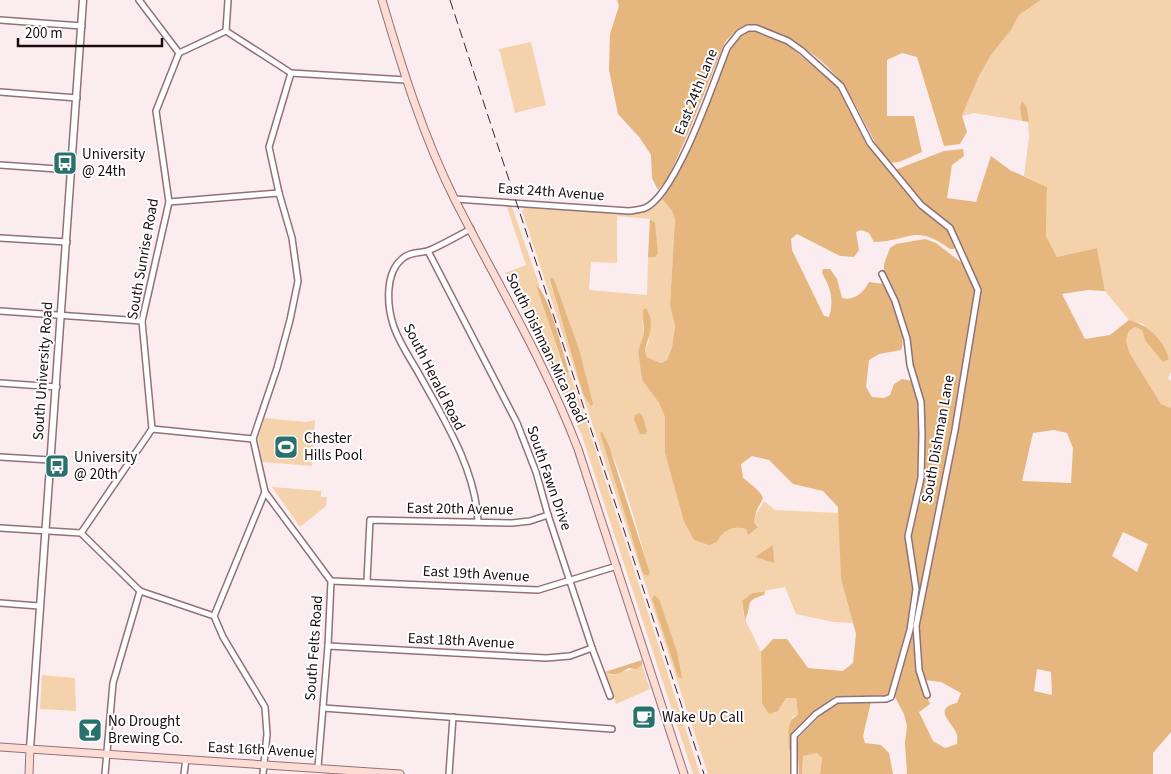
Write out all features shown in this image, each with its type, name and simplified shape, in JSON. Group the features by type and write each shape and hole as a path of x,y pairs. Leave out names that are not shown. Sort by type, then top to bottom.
{"main road":[{"name":"South Dishman-Mica Road","path":"382,0 406,80 455,199 560,402 578,449 684,774"},
{"name":"East 16th Avenue","path":"0,747 400,774"},
{"name":"South University Road","path":"29,774 30,749"}],"street":[{"name":"South University Road","path":"30,749 83,0"},
{"path":"139,0 179,53 226,31"},
{"path":"226,31 228,0"},
{"path":"0,20 82,26"},
{"name":"East 24th Lane","path":"645,208 658,197 671,178 695,130 727,48 733,38 748,28 756,28 788,41 841,86 870,143 921,205"},
{"path":"226,31 291,72 406,80"},
{"name":"South Sunrise Road","path":"152,429 142,321 168,202 156,111 179,53"},
{"path":"263,774 267,734 264,707 223,637 214,616 265,492 253,439 277,368 298,281 292,238 279,193 269,147 291,72"},
{"path":"0,92 77,98"},
{"path":"0,165 72,170"},
{"path":"168,202 279,193"},
{"name":"East 24th Avenue","path":"455,199 630,210 645,208"},
{"name":"South Dishman Lane","path":"921,205 950,228 978,290 954,430 916,626 919,670 927,695"},
{"name":"South Herald Road","path":"471,229 428,251 413,252 401,259 391,275 389,310 393,326 431,396 463,462 477,503 478,522"},
{"path":"0,238 67,242"},
{"name":"South Fawn Drive","path":"428,251 517,423 536,472 548,515 610,696"},
{"path":"794,774 794,736 831,702 844,698 890,698 896,685 911,624 916,581 908,536 921,478 920,402 910,366 905,332 895,300 882,274"},
{"path":"0,311 142,321"},
{"path":"0,383 57,387"},
{"path":"81,533 152,429 253,439"},
{"path":"0,456 50,460"},
{"name":"South Felts Road","path":"265,492 331,581 328,646 318,767"},
{"name":"East 20th Avenue","path":"367,581 370,520 512,523 530,521 548,515"},
{"path":"0,528 81,533 140,592 214,616"},
{"name":"East 19th Avenue","path":"331,581 367,581 538,590 617,566"},
{"path":"105,774 113,683 140,592"},
{"path":"0,604 39,606"},
{"name":"East 18th Avenue","path":"328,646 546,658 570,656 592,648"},
{"path":"323,708 612,729"},
{"path":"449,774 454,717"},
{"path":"184,774 186,759"}],"shaded area":[{"path":"617,0 1041,0 1019,15 1011,30 991,55 978,78 962,116 967,132 960,144 944,146 917,57 902,53 887,60 887,116 914,116 922,152 899,162 888,163 848,92 839,79 817,57 791,40 748,24 736,30 725,42 668,178 658,190 652,178 651,155 640,138 618,114 609,70 610,34 619,6"},
{"path":"1041,0 1171,0 1171,372 1168,378 1171,381 1171,408 1161,404 1129,352 1126,340 1129,331 1135,327 1142,330 1145,340 1144,324 1129,320 1105,291 1097,248 1057,257 1046,236 1047,187 1024,176 1029,137 1027,108 1020,108 1022,121 974,113 962,116 978,78 991,55 1011,30 1019,15"},
{"path":"749,31 758,32 788,45 840,89 868,145 920,207 948,229 956,245 954,249 950,249 938,241 920,235 874,242 869,233 861,230 856,232 859,250 854,257 840,256 797,234 791,239 792,250 824,316 829,317 831,300 828,284 822,273 823,269 830,269 837,279 842,298 855,297 864,290 869,282 884,284 901,326 903,343 901,350 879,354 869,360 866,387 872,397 884,398 890,395 894,384 902,379 913,381 919,404 920,473 905,533 907,550 915,581 909,624 890,693 885,696 835,696 793,733 792,754 789,750 789,725 794,717 798,715 796,698 786,698 778,711 769,714 762,703 761,652 773,639 787,639 808,668 843,671 853,663 856,634 841,579 838,507 823,491 793,484 769,460 752,456 741,464 743,478 754,486 762,496 754,523 758,527 748,535 746,529 733,528 725,532 717,542 709,545 694,540 684,522 665,453 665,417 659,403 642,380 638,351 644,333 643,310 646,308 651,324 645,351 647,357 661,363 667,360 672,347 675,326 670,305 675,219 672,211 662,199 694,140 724,62 739,39"},
{"path":"531,42 546,105 515,113 499,49"},
{"path":"1022,101 1027,108 1029,122 1022,121 1020,108"},
{"path":"963,149 964,156 952,165 947,198 976,202 991,156 1010,170 1047,187 1046,236 1057,257 1097,248 1105,291 1088,290 1062,294 1085,339 1110,335 1129,320 1136,322 1154,334 1167,352 1169,359 1163,362 1145,340 1142,330 1135,327 1129,331 1126,340 1129,352 1161,404 1171,408 1171,732 1153,753 1153,774 907,774 905,743 907,726 904,714 895,697 916,601 918,580 911,545 911,532 924,473 924,401 912,362 910,343 898,301 884,274 884,264 890,248 896,244 925,239 936,243 962,263 967,261 953,226 922,202 895,170 944,151","holes":["1054,430 1067,433 1073,448 1071,483 1022,481 1033,433","1123,532 1148,544 1137,572 1112,556","1037,669 1051,672 1052,695 1034,691","925,680 941,682 961,693 957,703 945,709 946,717 957,736 957,744 945,748 933,741 919,712 930,704 921,682"]},
{"path":"662,199 672,211 675,219 670,305 675,326 672,347 667,360 661,363 647,357 645,352 649,340 642,320 644,333 638,351 642,380 659,403 665,417 665,453 684,522 694,540 717,542 722,535 733,528 747,529 748,534 758,526 753,524 754,518 764,501 775,510 839,513 841,579 853,623 833,622 796,614 785,587 752,593 742,601 744,617 761,652 762,703 778,711 786,698 796,698 798,715 792,717 791,774 708,774 522,211 526,205 630,213 651,209","holes":["617,216 650,219 655,257 648,257 647,295 589,290 591,262 617,263","551,277 554,279 579,349 591,405 583,394 550,281","600,433 616,463 629,500 650,573 648,576 643,574","773,545 773,562 756,557","654,595 678,677 652,599"]},
{"path":"506,204 512,207 540,287 537,285 564,371 569,372 580,402 700,774 693,774 582,436 505,273 526,265"},
{"path":"650,219 655,223 658,253 655,257 648,257"},
{"path":"551,277 554,279 579,349 593,404 591,406 583,394 550,280"},
{"path":"536,285 546,299 560,339 569,372 567,374 565,371"},
{"path":"640,413 647,432 645,434 640,434 634,420 635,415"},
{"name":"Chester Hills Pool","path":"264,418 306,422 315,420 312,466 262,462 258,439"},
{"path":"602,432 609,446 650,573 648,576 643,574 600,433"},
{"path":"272,487 321,491 321,497 327,497 326,506 300,527"},
{"path":"773,545 774,563 755,557"},
{"path":"765,591 764,595 751,601 745,620 742,601 752,593"},
{"path":"654,595 659,599 677,652 682,678 678,677 652,599"},
{"path":"642,660 642,665 636,669 629,668 615,674 605,672"},
{"path":"642,665 650,689 616,704 605,672 612,675"},
{"path":"42,675 75,678 76,711 40,709"},
{"path":"834,702 871,702 863,736 865,743 881,745 889,753 893,774 820,774 822,758 817,753 803,756 802,774 799,774 797,739"},
{"path":"817,753 822,758 820,774 802,774 803,756"}],"railway":[{"path":"450,0 704,774"}],"place":[{"name":"University @ 24th","path":"65,163"},
{"name":"Chester Hills Pool","path":"286,447"},
{"name":"University @ 20th","path":"57,466"},
{"name":"Wake Up Call","path":"644,717"},
{"name":"No Drought Brewing Co.","path":"90,730"}]}
